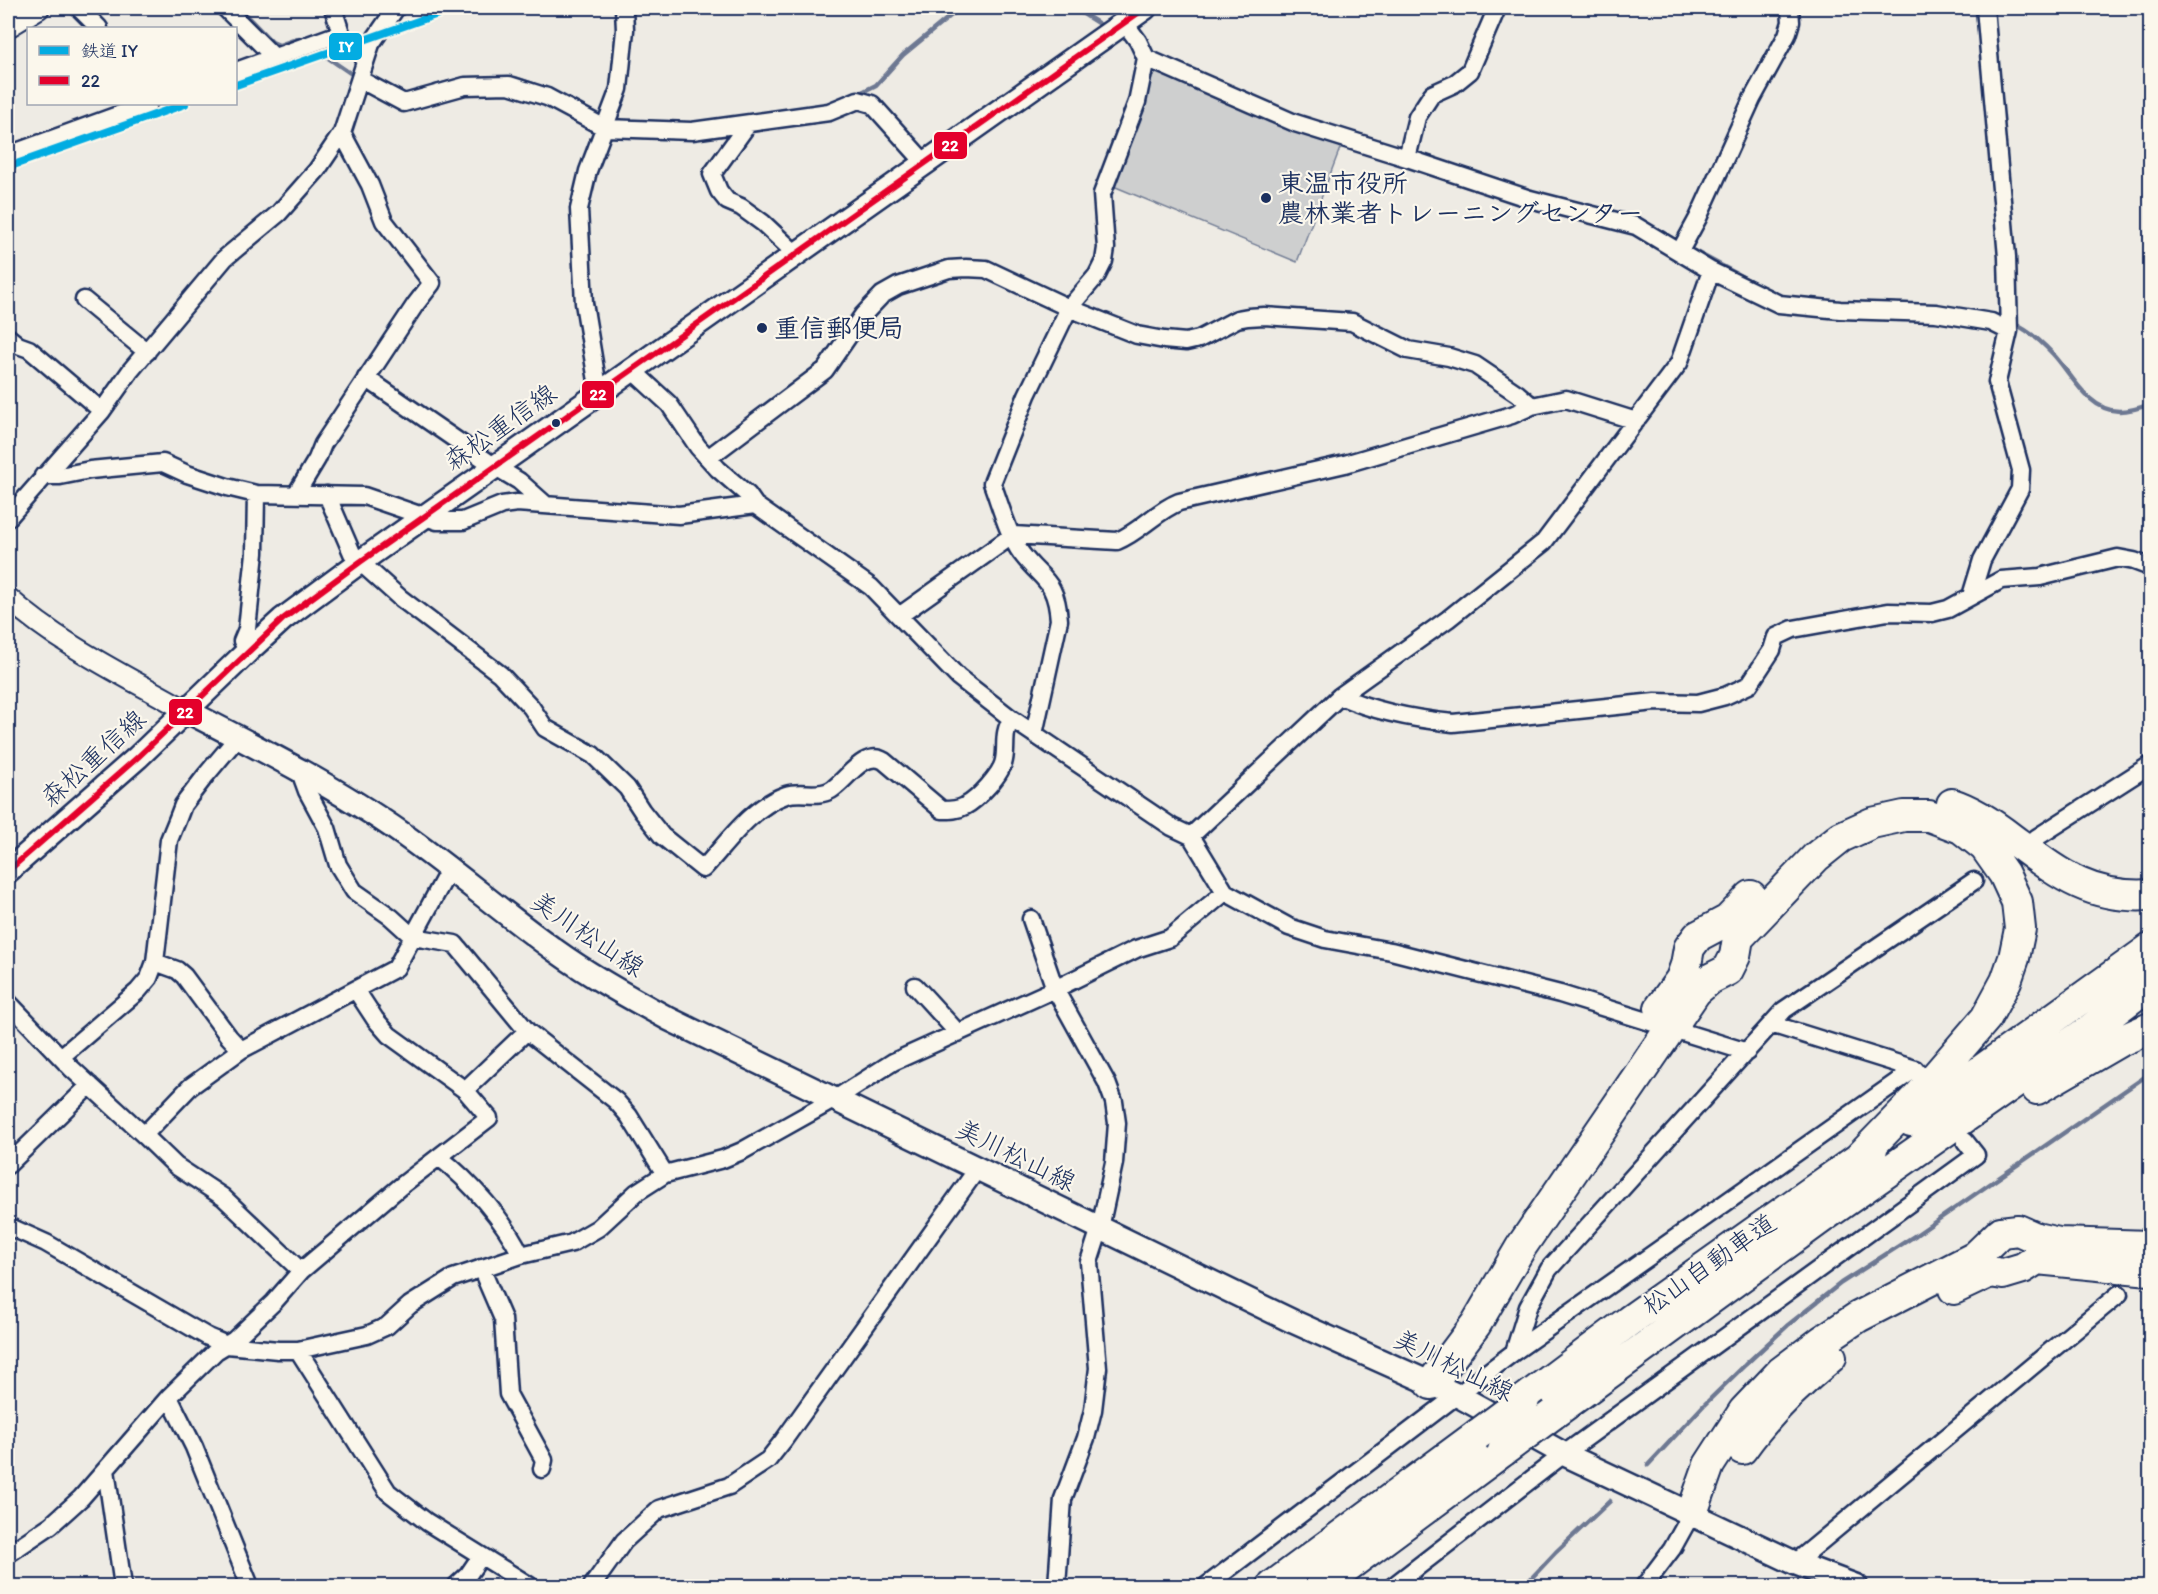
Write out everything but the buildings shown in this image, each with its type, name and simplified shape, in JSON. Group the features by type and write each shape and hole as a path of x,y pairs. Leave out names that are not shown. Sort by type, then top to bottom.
{"highway":[{"path":"1444,1389 1476,1324 1527,1238 1661,1026 1686,965 1689,948 1698,936 1728,920 1800,845 1827,822 1852,809 1879,800 1906,796 1934,799 1962,808 1997,828 2069,879 2100,892 2128,897 2151,895"},
{"path":"1661,1026 1710,979 1728,970 1735,957 1738,938 1816,857 1841,837 1872,823 1904,816 1929,816 1961,828 1985,847 2004,874 2017,902 2020,929 2014,958 2006,981 1986,1018 1918,1097 1857,1160"},
{"name":"松山自動車道","path":"1273,1587 1629,1321 2151,949"},
{"name":"松山自動車道","path":"1321,1587 1820,1219 2151,984"},
{"path":"1820,1219 2085,1060 2118,1042 2151,1029"},
{"path":"1692,1513 1709,1465 1744,1411 1781,1372 1858,1317 1976,1257 2001,1232 2018,1230 2036,1238 2059,1243 2151,1246"},
{"path":"1692,1513 1760,1425 1809,1376 1841,1349 1875,1330 1990,1272 2003,1274 2023,1268 2037,1260 2151,1270"}],"main road":[{"name":"森松重信線","path":"8,871 138,757 248,651 284,620 360,562 422,516 1145,8"},
{"name":"美川松山線","path":"187,711 299,769 404,835 557,952 607,985 669,1019 1294,1322 1444,1389 1564,1454 1795,1563 1856,1587"}],"street":[{"path":"79,8 98,27"},
{"path":"225,8 274,57"},
{"path":"237,71 341,33 333,8"},
{"path":"8,518 102,411 131,370 225,258 279,213 317,170 342,133 371,44 396,8"},
{"path":"599,393 584,303 579,209 588,171 619,89 625,30 624,8"},
{"path":"1407,158 1417,117 1432,94 1454,84 1470,71 1497,8"},
{"path":"1680,251 1698,218 1752,99 1787,35 1791,22 1790,8"},
{"path":"1971,596 1982,560 2020,489 2021,471 1996,382 2009,331 2007,257 1985,8"},
{"path":"8,27 28,10"},
{"path":"1035,734 1059,620 1058,605 1051,585 1021,552 992,483 1027,395 1069,308 1097,275 1104,261 1106,248 1102,194 1137,102 1146,58 1138,41 1124,22"},
{"path":"1146,58 1295,123 1530,200 1636,226 1711,271 1779,304 1840,310 1936,313 1991,322 2009,331"},
{"path":"361,80 404,103 465,86 509,85 547,97 605,128 692,131 829,112 858,100 872,104 925,163"},
{"path":"8,155 145,105"},
{"path":"748,124 712,174 719,191 727,201 741,207 763,223 796,254"},
{"path":"296,494 317,459 323,444 432,283 384,221 370,185 342,133"},
{"path":"708,458 825,370 863,315 882,295 898,286 949,269 986,269 1069,308 1137,335 1186,342 1248,317 1352,322 1408,350 1449,357 1475,365 1532,406"},
{"path":"1191,836 1340,696 1448,619 1544,542 1679,363 1711,271"},
{"path":"84,300 147,352"},
{"path":"8,337 18,345 29,349 102,411"},
{"path":"632,370 669,404 698,447 748,495 755,506 871,587 958,677 1012,719 1172,827 1191,836 1225,892 1289,927 1325,939 1391,951 1560,994 1747,1052"},
{"path":"366,378 519,481 546,505"},
{"path":"899,616 1013,535 1117,541 1130,536 1165,507 1179,502 1345,464 1512,415 1532,406 1566,399 1636,421"},
{"path":"43,476 60,476 90,470 163,463 187,474 256,494 364,496 437,520 463,521 502,505 517,503 679,515 755,506"},
{"path":"248,651 242,641 247,629 255,553 256,494"},
{"path":"327,495 352,553 360,562 399,597 500,674 531,707 545,728 593,755 627,788 662,836 703,869 758,811 772,801 797,793 820,794 831,790 851,772 873,758 884,761 942,810 966,806 987,787 1002,767 1005,732 1012,719"},
{"path":"1340,696 1364,707 1424,720 1453,723 1655,702 1698,703 1725,696 1749,685 1772,650 1776,637 1793,628 1888,612 1932,613 1948,609 2001,580 2040,578 2118,558 2151,567"},
{"path":"8,598 30,618 56,635 187,711"},
{"path":"61,1057 138,991 148,978 155,962 170,840 178,818 183,806 238,737"},
{"path":"2036,838 2151,765"},
{"path":"299,769 327,828 338,865 354,891 391,917 413,937 455,944 527,1031 616,1101 629,1116 665,1174"},
{"path":"144,1135 190,1087 241,1050 396,968 449,870"},
{"path":"1514,1352 1528,1307 1549,1269 1784,1010 1974,881"},
{"path":"8,1226 46,1243 208,1337 227,1345 298,1350 367,1335 387,1326 432,1289 453,1278 521,1255 573,1243 598,1228 637,1192 665,1174 723,1159 742,1151 835,1100 893,1062 1136,949 1170,938 1225,892"},
{"path":"1031,919 1055,988 1107,1083 1114,1102 1117,1123 1114,1163 1100,1228 1089,1262 1098,1368 1093,1410 1086,1438 1063,1499 1057,1587"},
{"path":"155,962 184,975 241,1050"},
{"path":"915,986 958,1033"},
{"path":"8,1554 51,1525 81,1498 169,1397 216,1351 234,1340 274,1302 301,1270 401,1186 489,1118 465,1090 389,1035 375,1019 357,990"},
{"path":"8,1002 61,1057 176,1166 223,1197 301,1270"},
{"path":"1206,1587 1444,1389 1514,1352 1917,1072 1771,1024"},
{"path":"465,1090 527,1031"},
{"path":"8,1165 90,1085"},
{"path":"1393,1587 1564,1454 1976,1155 1965,1141"},
{"path":"440,1158 460,1173 514,1240 521,1255"},
{"path":"592,1587 624,1541 659,1509 729,1486 768,1460 978,1168"},
{"path":"481,1268 503,1319 508,1394 544,1460 542,1469"},
{"path":"1795,1563 2119,1294"},
{"path":"298,1350 388,1492 427,1522 530,1587"},
{"path":"169,1397 194,1448 250,1587"},
{"path":"106,1470 123,1587"},
{"path":"1644,1587 1672,1549 1692,1513"},
{"path":"456,1587 468,1575 481,1556"}],"shaded area":[{"path":"1156,68 1342,143 1297,262 1111,185"}],"waterway":[{"path":"239,8 272,42 279,45 299,38 306,42"},
{"path":"856,95 876,85 903,55 960,8"},
{"path":"1074,8 1104,27"},
{"path":"312,47 350,73 358,75"},
{"path":"509,78 533,84"},
{"path":"432,87 462,79"},
{"path":"1685,246 1752,282"},
{"path":"2012,323 2029,332 2044,345 2081,390 2098,405 2119,411 2150,404"},
{"path":"1648,1465 1745,1365 1788,1325 1841,1283 1916,1235 2149,1074"},
{"path":"1524,1586 1610,1501"}],"rail line":[{"name":"IY","path":"237,85 455,8"},
{"name":"IY","path":"8,167 182,105"}],"transit line":[{"name":"22","path":"8,871 138,757 283,619 360,562 1145,8"}],"place":[{"name":"東温市役所 農林業者トレーニングセンター","path":"1266,198"},
{"name":"重信郵便局","path":"762,328"}]}
